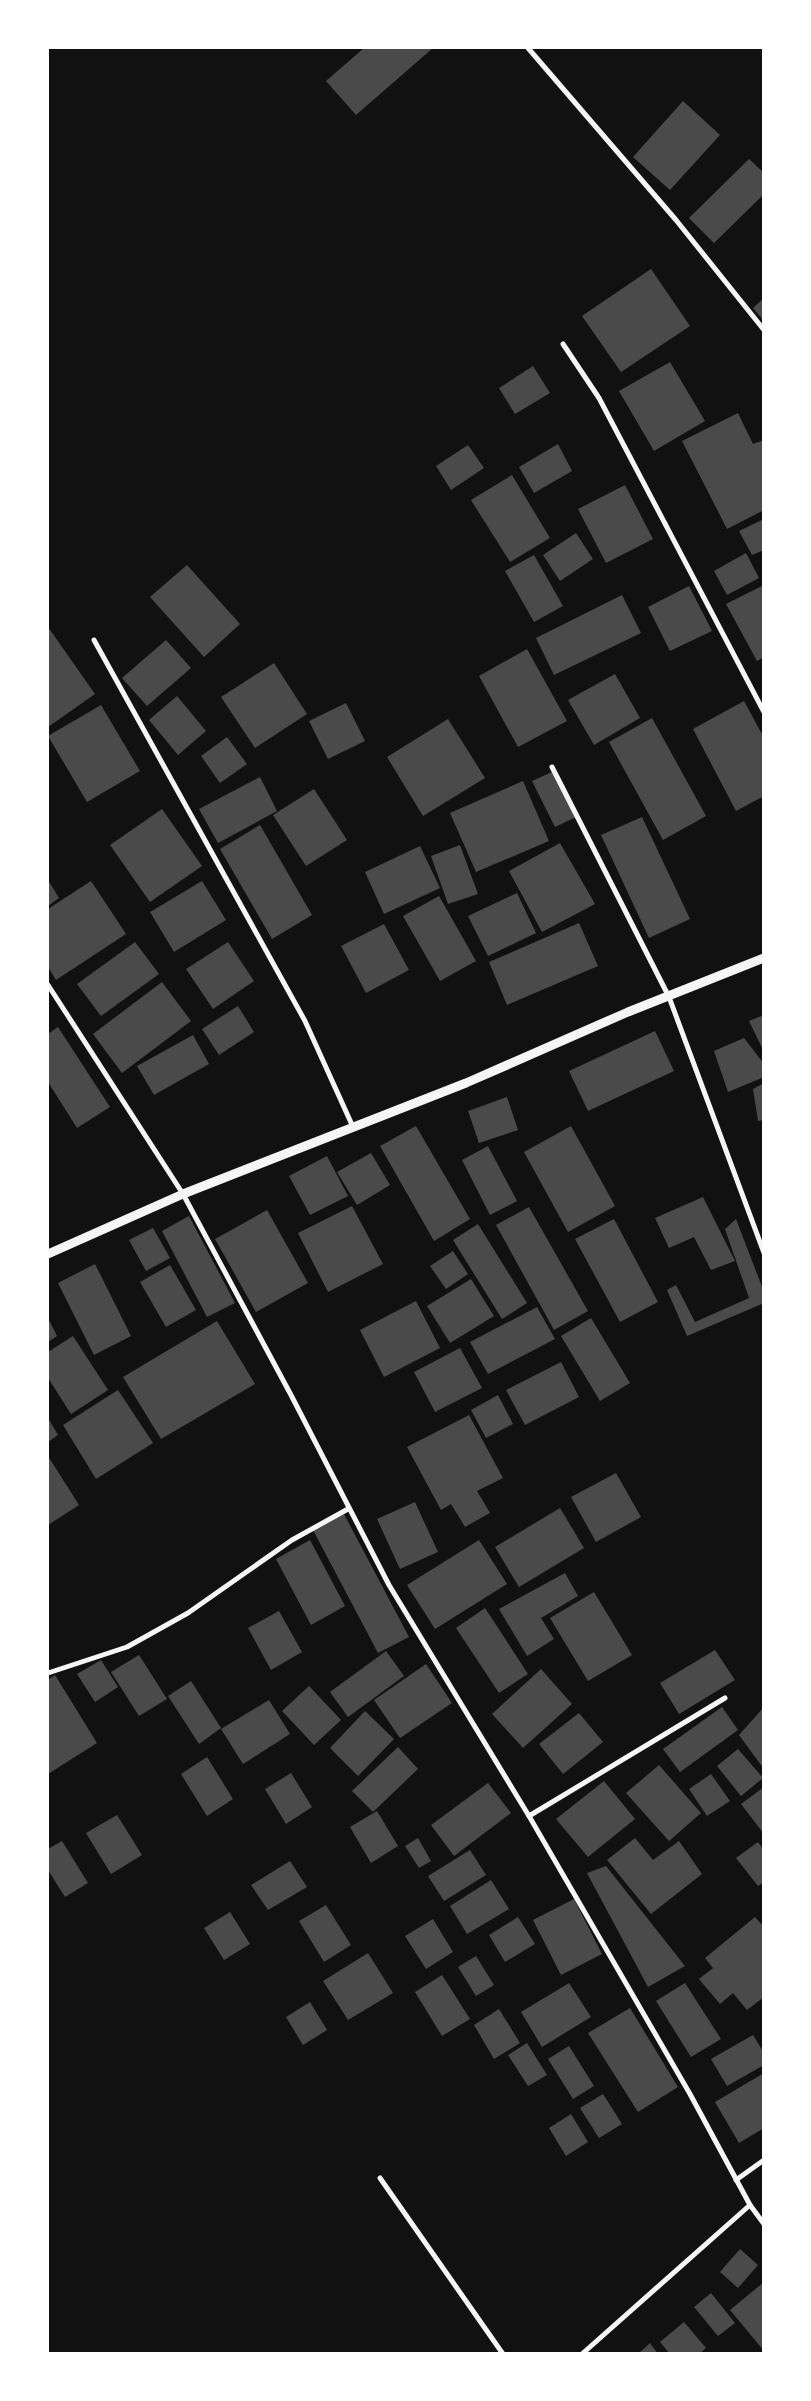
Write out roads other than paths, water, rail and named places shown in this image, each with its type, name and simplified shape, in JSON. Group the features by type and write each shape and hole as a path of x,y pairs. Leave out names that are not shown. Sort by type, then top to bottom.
{"street":[{"path":"528,48 676,220 764,330"},
{"path":"563,344 599,398 764,712"},
{"path":"94,640 305,1021 353,1127"},
{"path":"552,767 669,998 764,1253"},
{"path":"48,1254 183,1194 466,1083 628,1012 669,998 764,958"},
{"path":"48,986 183,1194 291,1395 389,1586 529,1816 690,2094 750,2205 764,2224"},
{"path":"48,1673 128,1647 188,1613 292,1540 348,1509"},
{"path":"529,1816 725,1698"},
{"path":"736,2180 764,2160"},
{"path":"380,2178 503,2354"},
{"path":"582,2354 750,2205"}]}
